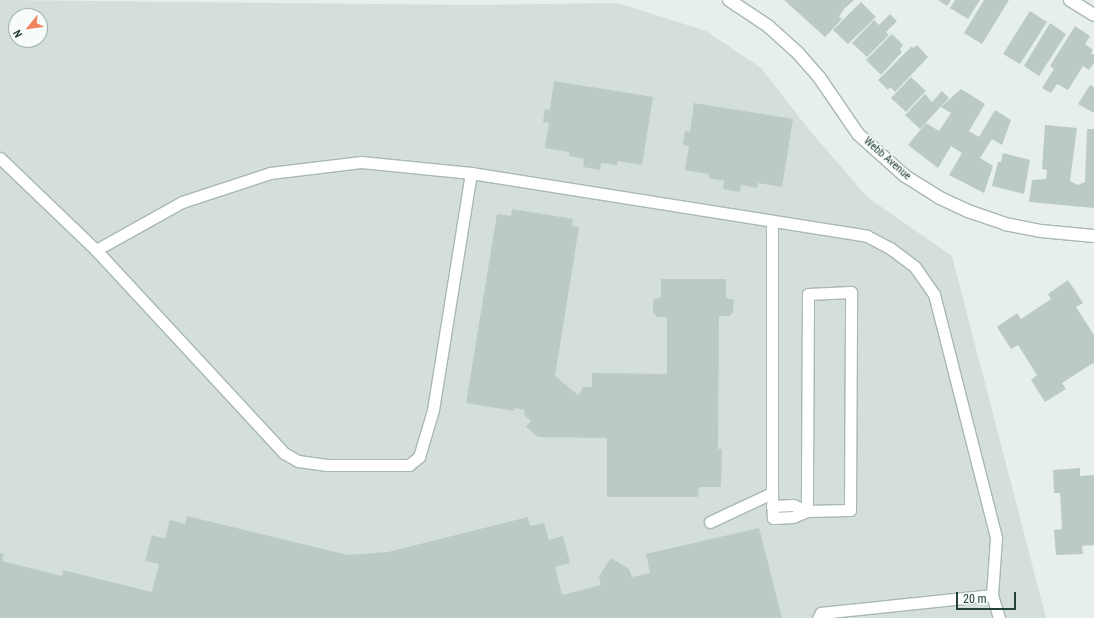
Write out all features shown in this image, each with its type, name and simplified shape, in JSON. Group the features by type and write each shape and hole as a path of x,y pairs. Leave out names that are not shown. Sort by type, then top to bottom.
{"street":[{"name":"Webb Avenue","path":"730,0 768,26 798,53 819,77 858,134 884,159 918,184 968,211 1004,224 1041,231 1094,236"},
{"path":"1070,0 1094,15"}],"lane":[{"path":"0,158 96,250 269,434 284,453 298,461 328,465 409,464 419,457 430,423 471,173"},
{"path":"96,250 182,202 270,173 361,162 471,173 867,236 890,248 915,267 934,294 996,538 992,595 999,618"},
{"path":"772,222 773,518 793,517 807,511 850,510 851,292 808,294 807,511"},
{"path":"710,522 772,493"},
{"path":"772,506 793,505 807,511"},
{"path":"818,618 821,613 992,595"}],"shaded area":[{"path":"0,0 477,5 618,3 706,31 761,68 807,127 867,197 952,256 1046,618 0,618"}],"building":[{"path":"784,0 854,0 844,9 839,17 842,19 825,37"},
{"path":"938,0 951,0 947,6"},
{"path":"955,0 980,0 968,19 950,8"},
{"path":"984,0 1009,0 982,44 964,33"},
{"path":"861,2 876,17 848,44 833,30"},
{"path":"1030,11 1047,22 1020,64 1003,54"},
{"path":"890,14 897,21 886,32 889,35 867,57 852,43 874,20 879,25"},
{"path":"1050,23 1066,34 1039,76 1024,66"},
{"path":"1075,26 1090,36 1085,44 1093,50 1091,53 1094,55 1094,63 1089,70 1083,66 1068,90 1057,84 1051,93 1042,88 1054,69 1050,66"},
{"path":"892,34 903,45 900,49 902,52 881,75 866,60"},
{"path":"917,45 928,57 895,92 890,87 888,90 878,80 912,46 913,48"},
{"path":"911,77 926,91 906,112 891,98"},
{"path":"554,81 653,97 642,165 618,161 617,165 601,163 600,170 583,167 584,159 569,156 569,152 545,148 549,123 543,122 545,109 550,110"},
{"path":"1090,85 1094,87 1094,113 1078,104"},
{"path":"961,89 985,104 969,131 979,137 995,110 1011,120 1002,145 992,139 980,158 993,166 984,193 949,175 962,153 951,146 938,168 908,145 926,123 939,131 951,113 941,107"},
{"path":"942,91 949,98 920,129 905,115 925,94 932,102"},
{"path":"694,103 793,119 782,187 758,183 757,188 741,185 740,192 723,189 724,181 709,178 709,174 685,170 689,146 683,145 685,131 690,132"},
{"path":"1045,125 1077,128 1070,181 1078,185 1085,182 1087,129 1094,129 1094,208 1029,202 1032,180 1046,179 1047,170 1042,169"},
{"path":"1003,153 1030,160 1024,194 992,186 998,162 1001,162"},
{"path":"512,209 573,219 572,226 579,227 555,376 578,395 583,387 592,387 592,373 667,374 667,317 657,317 653,312 653,300 661,297 661,279 726,279 726,298 734,300 733,312 730,316 719,316 718,449 722,449 721,487 699,487 698,497 607,497 607,438 538,437 526,427 531,421 524,415 525,410 515,408 514,411 466,403 497,214 511,216"},
{"path":"1068,280 1083,303 1076,307 1094,335 1094,366 1093,363 1062,383 1066,389 1045,402 1031,380 1037,375 1018,345 1011,349 997,327 1017,313 1021,319 1051,299 1048,294"},
{"path":"1080,468 1080,476 1094,475 1094,545 1082,546 1083,554 1056,555 1054,530 1062,529 1060,493 1054,493 1053,470"},
{"path":"187,516 348,555 388,552 528,517 530,526 544,523 549,540 563,536 570,563 555,567 562,595 601,585 599,576 611,558 629,569 632,577 650,573 646,554 759,528 782,618 0,618 0,553 4,554 2,561 62,576 63,570 152,592 159,564 145,561 152,535 165,539 170,520 185,524"}]}
